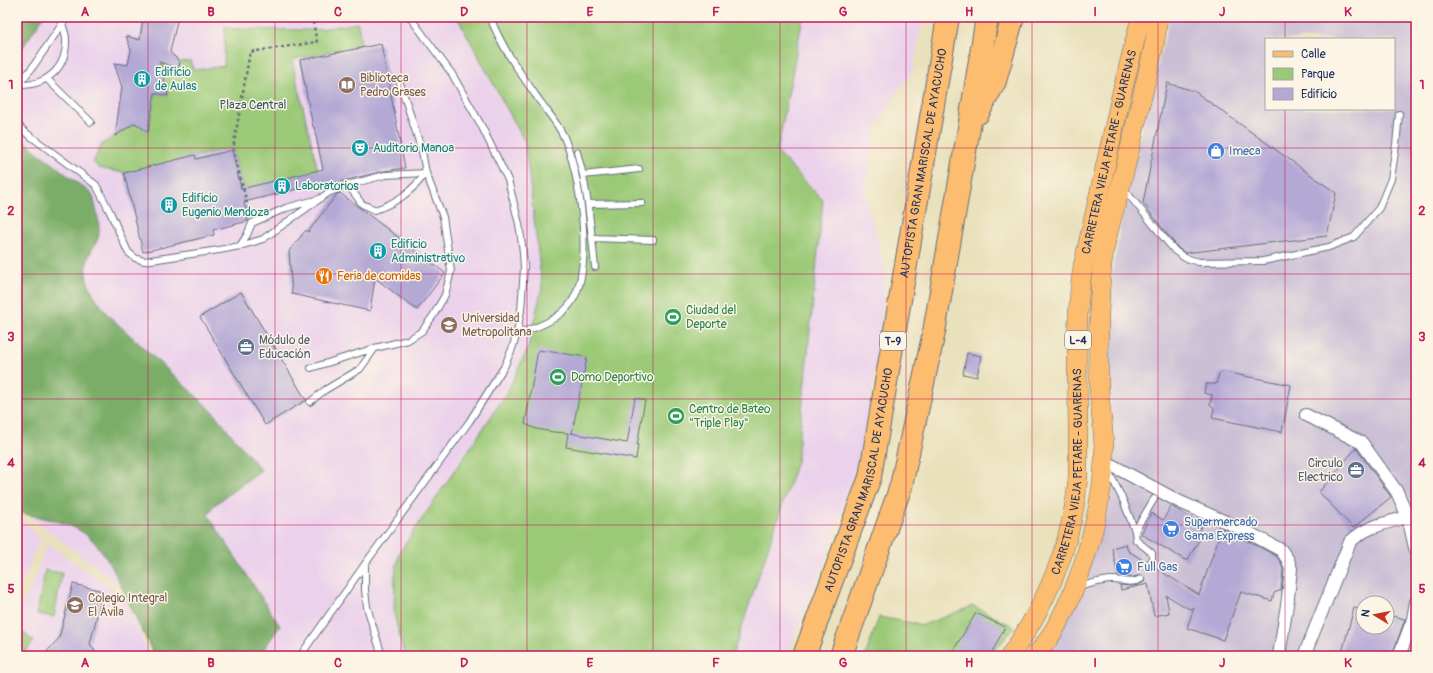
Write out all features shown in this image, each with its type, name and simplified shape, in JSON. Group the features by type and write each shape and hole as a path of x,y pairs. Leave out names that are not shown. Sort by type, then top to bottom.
{"highway":[{"name":"AUTOPISTA GRAN MARISCAL DE AYACUCHO","path":"804,656 870,477 948,17"},
{"path":"842,656 901,486 934,332 970,128 987,17"},
{"path":"970,128 995,81 1013,17"}],"main road":[{"name":"CARRETERA VIEJA PETARE - GUARENAS","path":"1010,656 1024,636 1051,586 1064,553 1072,518 1078,478 1079,289 1122,92 1142,17"},
{"name":"CARRETERA VIEJA PETARE - GUARENAS","path":"1075,587 1094,524 1104,461 1099,381 1100,286 1102,263 1155,41 1158,17"},
{"name":"L-4","path":"1038,653 1059,620 1075,587"}],"street":[{"path":"1306,415 1362,443 1397,492 1408,517 1416,552"},
{"path":"1104,461 1180,502 1242,529 1281,550 1288,560 1291,569 1279,656"},
{"path":"1304,656 1350,542 1358,534 1368,528 1408,517"},
{"path":"1399,656 1413,619 1416,602"}],"lane":[{"path":"17,86 32,68 67,17"},
{"path":"300,656 469,422 504,367 517,333 521,310 524,268 519,224 508,180 452,74 410,17"},
{"path":"490,17 498,36 513,63 562,133 576,179 581,214 583,267 579,288 572,302 567,309 555,318 526,331 517,333"},
{"path":"17,86 47,80 55,72 62,61 65,51 66,38 62,23"},
{"path":"47,80 91,122"},
{"path":"311,368 375,348 408,340 422,331 445,295 451,271 443,217 426,173 422,151 400,80"},
{"path":"1121,185 1175,251 1185,258 1199,262 1263,260 1329,247 1354,237 1379,208 1391,179 1399,114"},
{"path":"17,124 25,132 96,185 128,252 135,258 144,261 240,246 264,239 328,193 348,185 385,175 426,173"},
{"path":"577,152 588,204 595,267"},
{"path":"583,175 639,169"},
{"path":"348,185 362,204 375,210 392,204 417,185 426,173"},
{"path":"240,246 252,223 286,208 321,199"},
{"path":"588,204 642,203"},
{"path":"592,238 653,240"},
{"path":"310,402 325,390 360,368 375,348"},
{"path":"1104,461 1123,500 1135,532 1136,540 1152,554 1150,564"},
{"path":"1135,532 1154,499"},
{"path":"365,564 365,590 367,607 382,656"},
{"path":"1075,587 1111,580 1130,583 1141,579"}],"path":[{"path":"252,223 233,149 250,52 317,42 312,17"}],"shaded area":[{"name":"Universidad Metropolitana","path":"17,17 924,17 912,73 894,96 876,128 865,191 886,275 875,374 860,457 825,562 786,656 213,656 17,507"},
{"path":"1170,17 1416,17 1416,656 1042,656 1081,583 1109,505 1116,463 1112,430 1108,350 1108,311 1112,273 1130,176"},
{"path":"17,515 41,539 33,554 24,581 17,591"},
{"name":"Colegio Integral El Ávila","path":"47,543 124,597 150,656 17,656 17,612 33,584"}],"green space":[{"path":"17,17 43,17 17,56"},
{"name":"Ciudad del Deporte","path":"457,17 803,17 777,152 823,200 797,461 732,656 405,656 404,654 394,613 395,576 399,553 507,393 528,348 542,287 525,142"},
{"name":"Plaza Central","path":"358,23 361,45 292,60 318,171 243,189 232,148 124,173 99,168 93,162 102,144 135,123 148,131 155,93 168,96 160,62 177,70 180,62 190,61 194,70 224,66 225,26 233,29 314,30"},
{"path":"17,136 93,195 99,224 99,235 87,261 86,269 92,292 107,314 211,410 261,470 213,506 208,515 280,626 259,656 153,656 149,644 116,575 109,562 93,540 69,525 17,512"},
{"path":"45,570 62,573 54,617 37,614"},
{"path":"973,606 1015,627 991,654 991,656 865,656 879,617 923,625"},
{"path":"17,628 34,641 22,656 17,656"}],"building":[{"name":"Edificio de Aulas","path":"143,17 178,17 170,52 180,62 178,70 160,62 168,96 155,93 148,132 135,123 115,136 122,87 114,63 128,65 131,50 126,36 140,40"},
{"path":"381,44 405,168 384,171 326,185 326,182 244,202 248,221 213,230 214,235 143,252 124,173 195,155 196,159 232,150 241,189 323,169 300,60"},
{"name":"Imeca","path":"1167,83 1194,91 1336,193 1327,236 1185,253 1178,248 1143,203"},
{"path":"340,193 445,273 417,310 375,278 370,311 292,294 289,251 306,230 308,232 337,194"},
{"name":"Módulo de Educación","path":"241,292 306,400 265,425 200,317"},
{"name":"Domo Deportivo","path":"538,350 587,357 572,433 570,433 627,443 635,398 645,400 636,459 566,447 568,433 536,429 525,424"},
{"path":"967,353 981,356 977,377 963,374"},
{"path":"1224,372 1291,385 1282,432 1212,418 1214,408 1210,404 1212,395 1204,393 1206,384 1216,384 1219,374"},
{"name":"Circulo Electrico","path":"1356,448 1391,497 1353,528 1319,492"},
{"name":"Supermercado Gama Express","path":"1171,506 1202,525 1195,537 1199,540 1187,561 1141,534 1152,513 1163,520"},
{"path":"1222,528 1276,556 1281,563 1283,570 1281,590 1274,593 1272,601 1241,592 1223,640 1187,628 1194,608 1189,609 1166,595 1169,613 1154,616 1148,584 1121,590 1120,585 1138,585 1144,582 1145,579 1142,575 1133,577 1118,576 1112,548 1126,544 1128,551 1146,562 1148,568 1154,567 1199,595"},
{"path":"73,584 103,591 90,644 98,656 43,656 59,638"},
{"path":"1354,608 1355,635 1395,635 1395,617 1405,619 1392,656 1341,656"},
{"path":"976,613 1005,627 990,656 950,656"}],"place":[{"name":"Edificio de Aulas","path":"142,79"},
{"name":"Biblioteca Pedro Grases","path":"347,85"},
{"name":"Auditorio Manoa","path":"360,148"},
{"name":"Imeca","path":"1216,151"},
{"name":"Laboratorios","path":"282,186"},
{"name":"Edificio Eugenio Mendoza","path":"169,205"},
{"name":"Edificio Administrativo","path":"378,251"},
{"name":"Feria de comidas","path":"324,276"},
{"name":"Ciudad del Deporte","path":"673,317"},
{"name":"Universidad Metropolitana","path":"449,325"},
{"name":"Módulo de Educación","path":"246,347"},
{"name":"Domo Deportivo","path":"558,377"},
{"name":"Centro de Bateo \"Triple Play\"","path":"676,416"},
{"name":"Circulo Electrico","path":"1356,470"},
{"name":"Supermercado Gama Express","path":"1171,529"},
{"name":"Full Gas","path":"1124,567"},
{"name":"Colegio Integral El Ávila","path":"75,605"}]}
